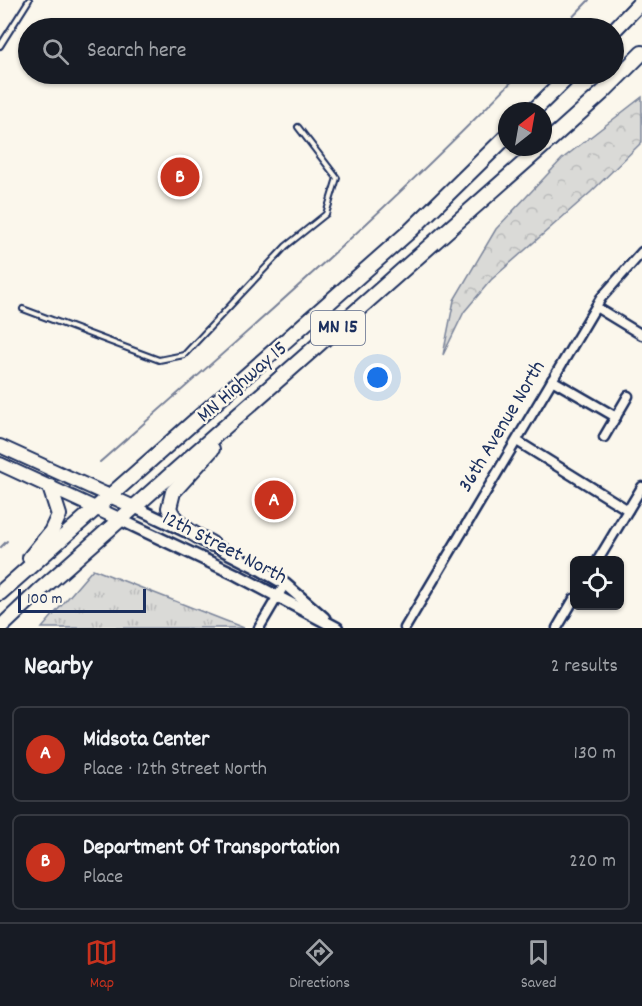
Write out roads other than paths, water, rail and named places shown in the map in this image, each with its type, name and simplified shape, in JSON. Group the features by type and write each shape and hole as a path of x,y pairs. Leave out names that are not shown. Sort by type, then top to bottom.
{"highway":[{"path":"624,20 642,1"},
{"name":"MN Highway 15","path":"624,71 642,53"},
{"path":"542,102 561,84"},
{"name":"MN Highway 15","path":"552,137 611,84"},
{"name":"MN Highway 15","path":"5,588 111,497 411,230 498,145"},
{"name":"MN Highway 15","path":"0,628 119,519 531,156"},
{"path":"213,544 183,527 176,520 169,508 173,492 294,366"},
{"path":"5,588 57,522 59,509 50,488"}],"main road":[{"path":"0,446 134,507"},
{"name":"12th Street North","path":"0,464 119,519"}],"street":[{"name":"36th Avenue North","path":"405,628 601,298 642,252"},
{"path":"596,307 642,335"},
{"path":"552,380 616,417"},
{"path":"604,437 628,396"},
{"path":"517,441 628,510"},
{"path":"601,556 642,487"},
{"name":"12th Street North","path":"134,507 213,544 285,584 334,627"},
{"name":"12th Street North","path":"119,519 237,575 334,627"},
{"path":"258,628 285,584"},
{"path":"557,628 570,606"}],"lane":[{"path":"0,46 29,0"},
{"path":"23,309 159,360 184,355 286,246 326,214 337,178 298,127"}],"waterway":[{"path":"572,18 589,0"},
{"path":"100,462 366,224 509,84"},
{"path":"0,548 7,541"}],"place":[{"name":"Department Of Transportation","path":"180,177"},
{"name":"Midsota Center","path":"274,500"}]}
